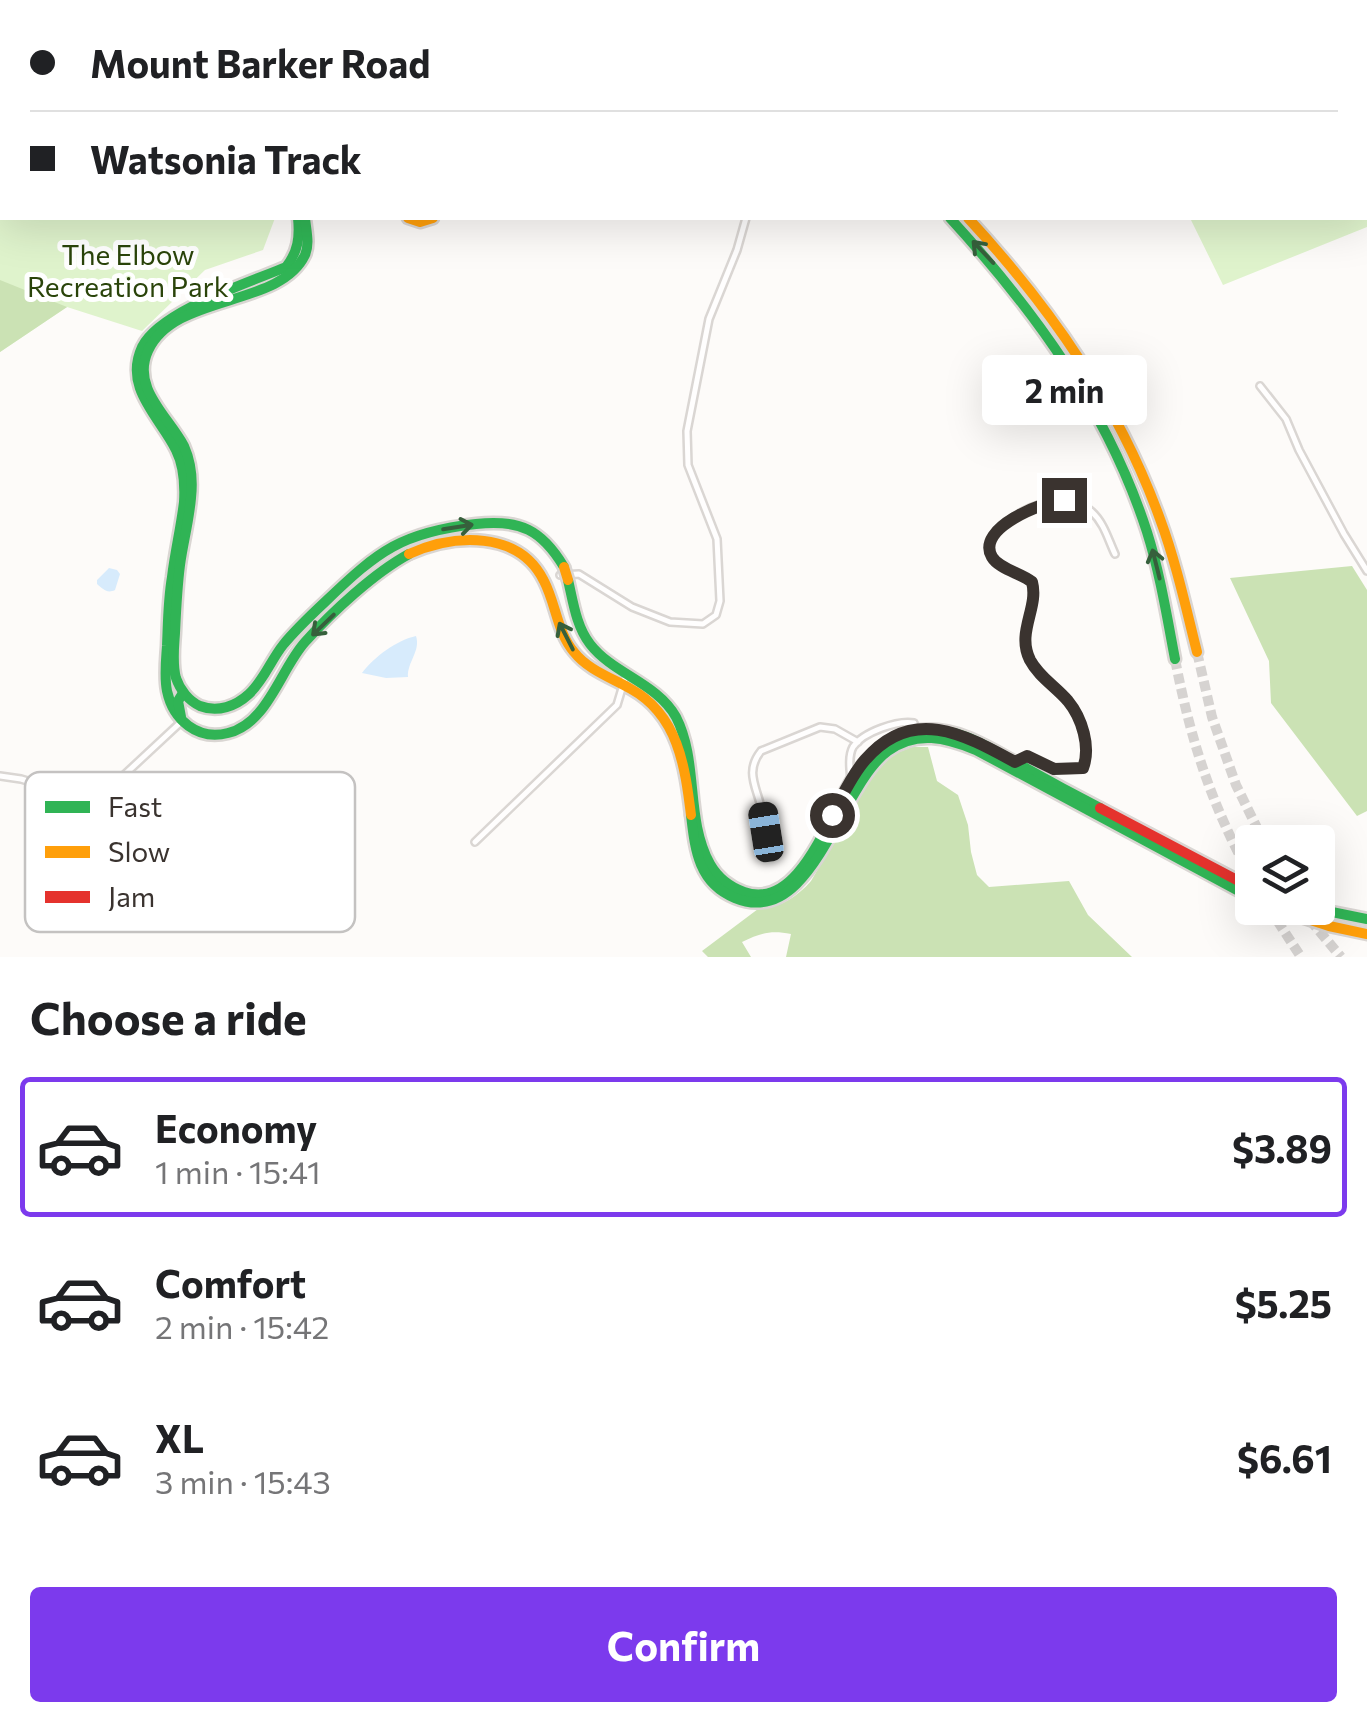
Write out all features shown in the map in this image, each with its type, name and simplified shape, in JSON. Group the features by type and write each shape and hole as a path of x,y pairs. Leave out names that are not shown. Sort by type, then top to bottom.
{"main road":[{"path":"301,220 308,248 291,274 171,324 157,335 146,358 147,390 184,446 191,468 192,498 180,564 174,648 175,674 184,693 198,705 222,709 241,702 296,630 383,551 458,526 509,523 540,534 554,548 587,640 666,716 680,750 695,848 705,875 725,894 745,902 776,899 798,886 810,872 866,771 886,752 917,734"},
{"path":"301,220 299,244 286,267 173,315 158,324 139,354 138,380 144,402 176,450 184,480 170,589 166,670 168,698 182,722 210,734 239,730 261,710 304,643 373,577 409,554 435,544 477,539 510,548 533,564 574,653 657,696 676,716 687,747 702,847 712,870 729,887 748,894 765,894 792,880 809,858 864,760 901,735 917,734 952,741 1012,765 1235,880"},
{"path":"952,220 1039,320 1078,377 1110,437 1147,532 1175,659"},
{"path":"970,220 1046,308 1118,424 1159,518 1197,652"},
{"path":"182,722 178,702 184,693"},
{"path":"182,722 198,705"},
{"path":"1012,765 1235,889"},
{"path":"1335,913 1367,919"},
{"path":"1327,925 1367,934"}],"street":[{"path":"564,574 580,574 632,607 670,622 703,624 716,615 720,600 717,539 688,465 687,432 709,319 745,220"},
{"path":"1260,386 1286,420 1367,571"},
{"path":"1012,765 1027,756 1054,769 1083,768 1087,754 1073,708 1043,678 1026,651 1025,629 1034,594 1032,582 994,560 990,551 992,540 1018,515 1052,500 1064,500 1094,513 1115,554"},
{"path":"475,842 618,706 624,679"},
{"path":"851,782 850,758 858,742 903,721 914,723 917,734"},
{"path":"128,772 182,722"},
{"path":"766,832 752,776 755,758 761,751 827,726 858,742"},
{"path":"0,776 25,780"}],"green space":[{"name":"The Elbow Recreation Park","path":"0,220 274,220 263,250 205,270 142,331 67,307 0,352"},
{"path":"1191,220 1367,220 1367,227 1223,285"},
{"path":"0,280 67,307 0,352"},
{"path":"1352,566 1367,590 1367,811 1357,816 1271,703 1269,661 1230,578"},
{"path":"912,747 928,747 937,781 958,795 977,875 989,887 1069,881 1088,915 1132,957 786,957 791,934 777,932 742,942 751,957 708,957 702,951 758,909 781,904 806,887 878,766 889,756"}],"water":[{"path":"109,568 120,574 115,590 110,591 97,584"},
{"path":"416,636 417,647 408,677 362,673 386,650"}],"tunnel":[{"path":"1197,652 1212,717 1236,785 1256,825"},
{"path":"1175,659 1204,772 1235,845"},
{"path":"1280,925 1301,957"},
{"path":"1314,925 1341,957"}],"traffic: fast":[{"path":"298,220 297,244 286,267 185,310 152,334 137,362 140,389 176,450 183,476 184,502 170,594 165,668 167,691 175,711 188,726 207,734 228,733 242,727 263,707 316,630 368,582 409,554"},
{"path":"305,220 305,255 292,272 274,284 180,319 161,332 144,365 148,390 184,446 191,471 174,650 175,673 182,691 207,708 238,702 254,688 293,633 344,584 393,547 429,532 476,524 517,526 538,536 564,567"},
{"path":"952,220 1039,326 1066,364 1112,445 1152,548 1175,659"},
{"path":"568,580 578,621 590,644 610,663 658,695 676,717 688,753 702,847 717,874 739,890 765,894 783,887 813,851 859,769 886,744 912,732 935,730 976,741 1100,808"},
{"path":"181,717 178,701 183,693"},
{"path":"691,815 697,852 713,883 735,898 762,902 785,893 805,875 854,793 888,751 910,740 932,738 976,750 1235,889"},
{"path":"1335,913 1367,919"}],"traffic: slow":[{"path":"414,220 426,220"},
{"path":"970,220 1054,322 1124,436 1166,535 1197,652"},
{"path":"409,554 446,543 484,541 519,552 533,564 574,652 593,669 647,700 669,727 682,760 691,815"},
{"path":"564,567 568,580"},
{"path":"1326,925 1367,934"}],"traffic: jam":[{"path":"1100,808 1235,879"}],"route":[{"path":"832,815 870,754 916,730 959,734 1015,762 1027,756 1054,769 1083,768 1087,750 1073,708 1043,678 1026,651 1024,639 1034,594 1032,582 999,564 990,551 995,535 1018,515 1052,500 1064,500"}]}
